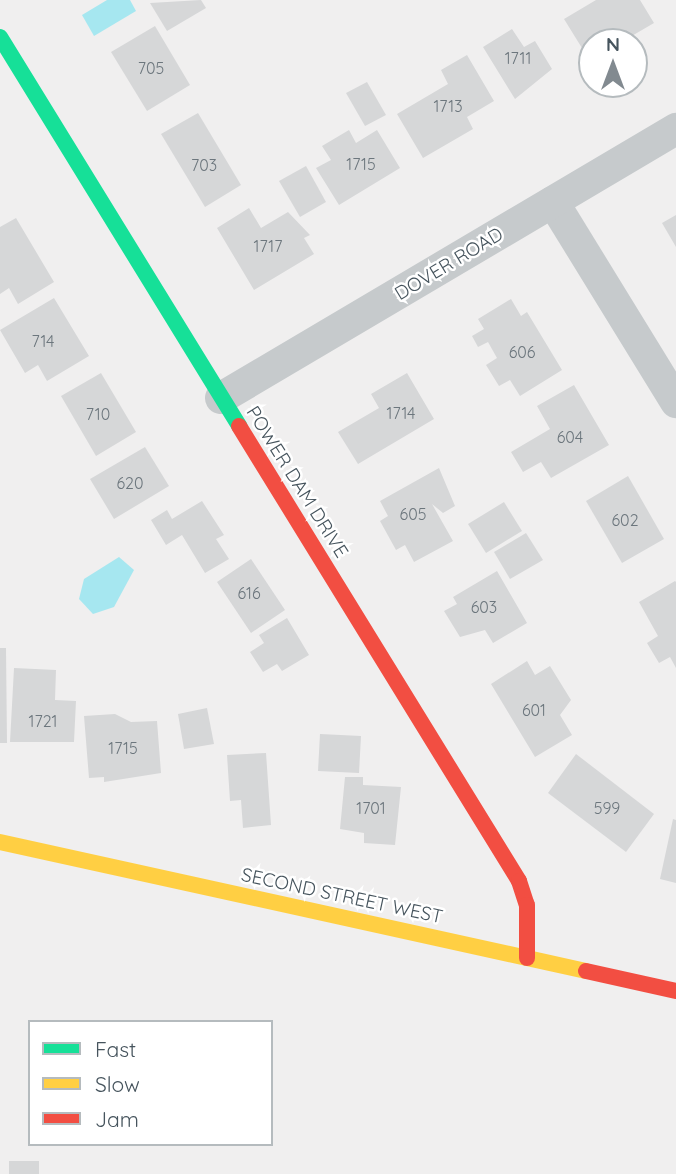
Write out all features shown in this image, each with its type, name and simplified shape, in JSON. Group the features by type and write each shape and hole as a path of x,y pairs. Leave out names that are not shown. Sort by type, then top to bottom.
{"main road":[{"name":"POWER DAM DRIVE","path":"0,37 519,881 527,905 527,958"},
{"name":"SECOND STREET WEST","path":"0,842 676,991"}],"street":[{"name":"DOVER ROAD","path":"221,398 676,130"},
{"path":"553,202 676,402"}],"water":[{"path":"107,0 130,0 136,11 94,36 82,15"},
{"path":"119,557 134,570 114,607 93,614 79,599 84,579"}],"building":[{"path":"201,0 206,8 167,31 150,3"},
{"path":"596,0 640,0 654,23 645,28 578,28 578,42 564,19"},
{"path":"155,26 190,85 147,111 111,52"},
{"path":"512,29 524,47 535,41 552,69 515,99 483,47"},
{"path":"467,55 494,101 467,117 473,129 423,158 397,114 448,84 441,70"},
{"path":"367,82 386,115 365,126 346,93"},
{"path":"198,113 241,185 205,207 161,134"},
{"path":"349,130 356,143 377,130 400,168 339,205 316,168 331,160 322,146"},
{"path":"306,166 326,202 300,217 279,181"},
{"path":"249,208 261,228 288,212 310,235 304,238 314,254 254,290 217,228"},
{"path":"676,215 676,247 662,223"},
{"path":"16,218 54,282 18,304 9,288 0,294 0,227"},
{"path":"54,298 89,356 47,381 38,365 25,373 0,330"},
{"path":"511,299 521,316 527,312 562,370 520,396 510,380 499,386 486,365 497,358 488,342 478,347 472,336 484,329 478,319"},
{"path":"101,373 136,432 96,456 61,396"},
{"path":"407,373 434,419 358,464 338,432 379,408 371,394"},
{"path":"574,385 609,445 551,478 541,462 523,472 511,452 550,429 537,406"},
{"path":"145,447 169,486 114,519 90,479"},
{"path":"439,468 455,506 443,513 432,504 453,541 414,562 405,545 396,550 380,521 388,516 380,501"},
{"path":"628,476 664,539 622,563 586,501"},
{"path":"202,501 224,535 216,539 229,559 205,573 182,535 166,545 151,520 167,510 172,519"},
{"path":"504,502 522,531 486,553 468,524"},
{"path":"526,533 543,560 510,579 494,552"},
{"path":"251,559 285,610 251,633 217,582"},
{"path":"497,571 527,623 493,643 485,630 460,637 444,611 457,604 453,597"},
{"path":"675,581 676,668 670,657 659,663 647,643 658,636 639,602"},
{"path":"287,618 309,655 282,671 277,664 263,672 250,652 264,643 259,635"},
{"path":"0,648 6,648 7,743 0,743"},
{"path":"527,661 535,675 550,666 571,700 560,715 572,735 535,757 491,684"},
{"path":"14,668 56,670 55,700 76,701 74,742 10,742"},
{"path":"207,708 214,744 184,749 178,714"},
{"path":"115,714 131,722 157,721 161,773 104,782 104,777 89,778 84,716"},
{"path":"320,734 361,736 359,773 318,771"},
{"path":"266,753 271,825 243,828 241,800 230,801 227,755"},
{"path":"576,754 654,814 626,852 548,793"},
{"path":"345,777 363,777 363,785 401,787 395,845 364,843 364,833 340,829"},
{"path":"673,819 676,820 676,883 660,879"},
{"path":"9,1161 39,1161 39,1174 9,1174"}],"traffic: fast":[{"path":"0,37 239,426"}],"traffic: slow":[{"path":"0,842 586,971"}],"traffic: jam":[{"path":"239,426 519,881 527,905 527,958"},
{"path":"586,971 676,991"}]}
